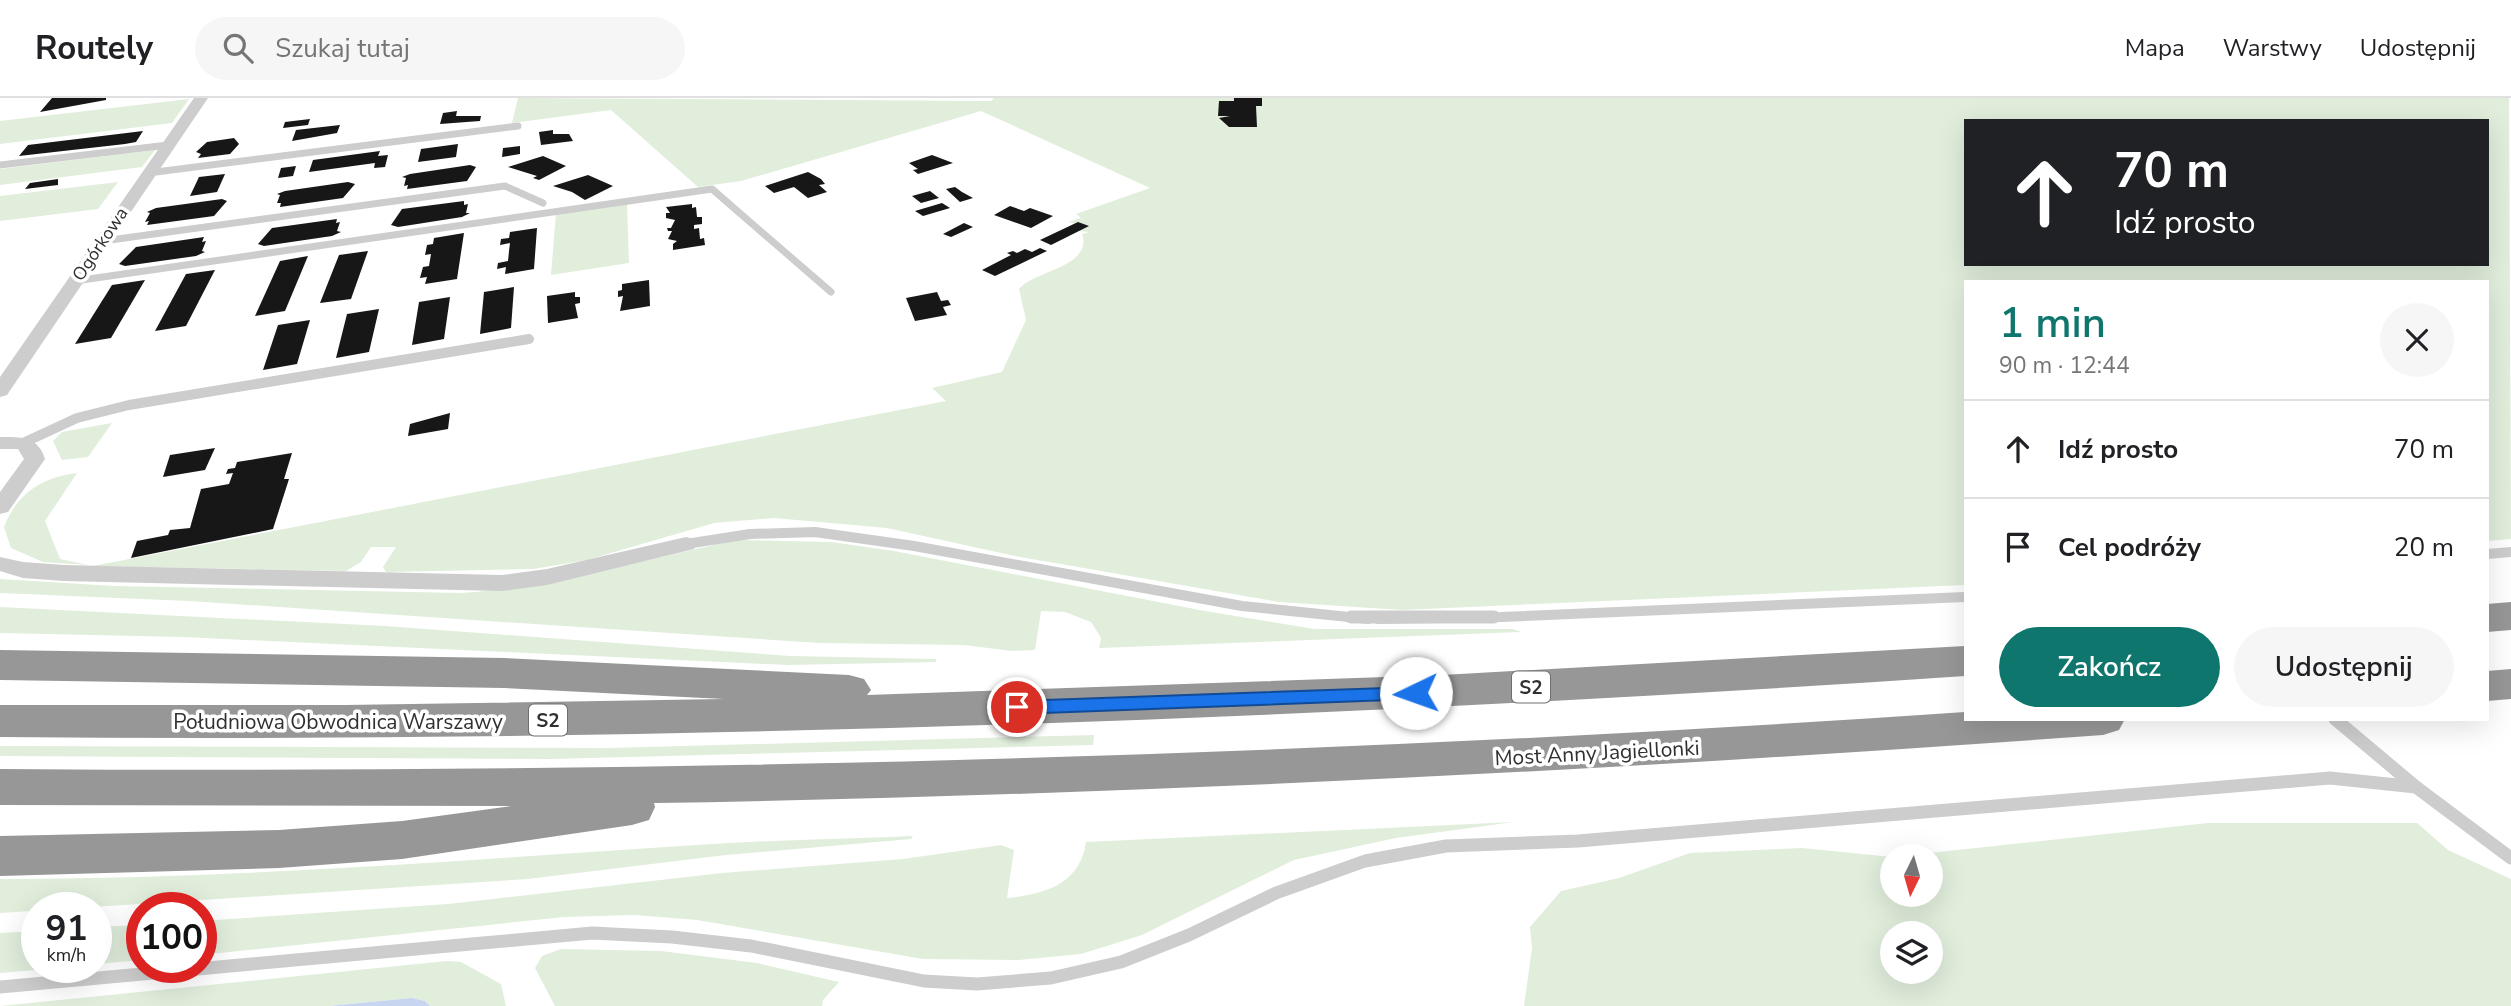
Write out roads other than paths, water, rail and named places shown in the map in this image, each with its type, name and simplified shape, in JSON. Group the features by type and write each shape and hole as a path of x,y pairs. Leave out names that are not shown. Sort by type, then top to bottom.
{"highway":[{"path":"2489,618 2511,616"},
{"name":"S2","path":"1096,705 1634,682 1964,661"},
{"path":"0,665 598,677 1096,705"},
{"path":"2489,686 2511,684"},
{"name":"Południowa Obwodnica Warszawy","path":"0,721 372,723 1096,705"},
{"name":"Most Anny Jagiellonki","path":"784,785 1508,759 2073,721"},
{"path":"0,787 433,790 784,785"},
{"path":"0,856 279,849 402,840 784,785"}],"street":[{"name":"Ogórkowa","path":"0,391 201,98"},
{"path":"0,443 23,443 32,449 34,459 0,507"},
{"path":"0,564 23,570 147,576 502,583 547,576 686,544"}],"lane":[{"path":"148,173 518,126"},
{"path":"0,165 168,145"},
{"path":"103,242 505,186 543,203"},
{"path":"75,281 712,189 831,292"},
{"path":"23,443 78,418 129,405 529,339"},
{"path":"686,544 750,534 825,533 914,546 1242,606 1369,619 1501,618 1964,597"},
{"path":"2489,554 2511,552"},
{"path":"2337,721 2416,787 2511,858"},
{"path":"0,987 592,933 671,937 751,946 924,981 977,984 1039,979 1121,962 1189,935 1276,893 1365,861 1446,846 1578,841 2330,778 2416,787"}],"water":[{"path":"412,998 425,1001 430,1006 328,1006"}]}
